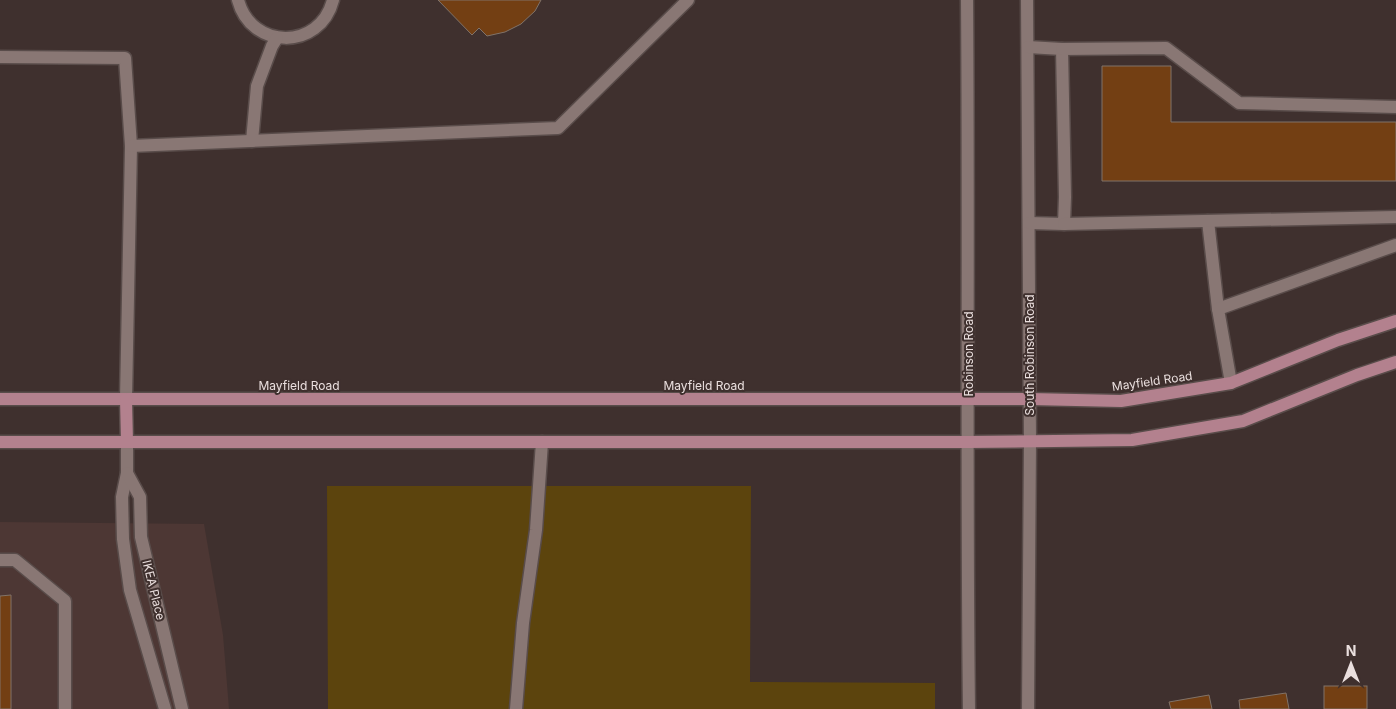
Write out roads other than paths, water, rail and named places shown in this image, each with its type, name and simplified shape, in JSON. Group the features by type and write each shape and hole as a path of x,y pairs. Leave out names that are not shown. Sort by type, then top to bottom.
{"main road":[{"name":"Mayfield Road","path":"0,398 1030,399 1121,401 1231,383 1338,340 1396,321"},
{"path":"0,442 968,442 1132,440 1243,421 1357,375 1396,362"},
{"path":"126,399 127,442"}],"street":[{"path":"238,0 240,9 249,23 262,33 277,38 293,38 308,33 321,23 330,10 333,0"},
{"path":"131,146 558,128 674,5 688,0"},
{"name":"Robinson Road","path":"967,0 969,709"},
{"name":"South Robinson Road","path":"1027,0 1030,399 1028,709"},
{"path":"252,141 257,86 272,46 277,38"},
{"path":"1028,47 1062,49 1166,48 1239,103 1396,107"},
{"path":"1062,49 1064,224"},
{"path":"0,58 125,58 131,146 126,399"},
{"path":"1029,223 1064,224 1396,217"},
{"path":"1208,221 1218,309 1231,383"},
{"path":"1218,309 1396,245"},
{"name":"IKEA Place","path":"127,442 127,473 122,497 123,539 130,590 165,709"},
{"path":"516,709 522,623 536,530 542,442"},
{"name":"IKEA Place","path":"127,473 140,497 141,537 182,709"},
{"path":"0,560 15,560 65,601 65,709"}]}
